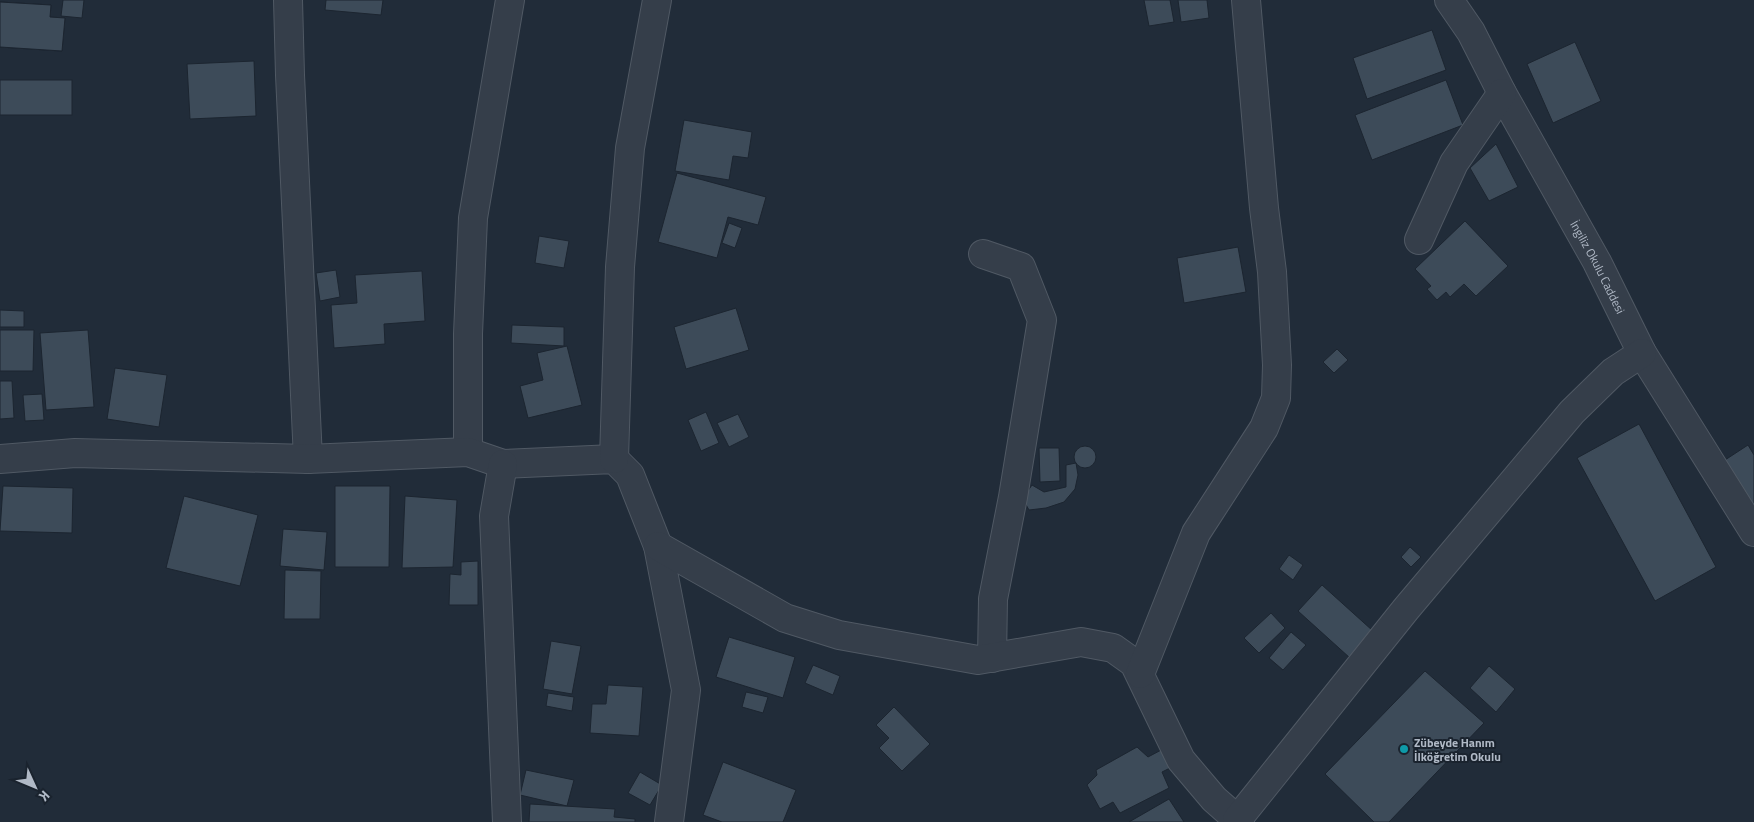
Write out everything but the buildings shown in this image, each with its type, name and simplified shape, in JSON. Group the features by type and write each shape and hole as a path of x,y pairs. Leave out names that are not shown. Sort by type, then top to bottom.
{"street":[{"path":"288,0 308,459"},
{"path":"468,452 468,334 473,218 510,0"},
{"path":"657,0 630,148 620,267 614,459 630,475 658,546 686,690 669,822"},
{"path":"1140,674 1196,534 1264,428 1276,398 1278,365 1272,272 1264,208 1246,0"},
{"name":"İngiliz Okulu Caddesi","path":"1449,0 1471,32 1502,92 1597,262 1642,353 1754,532"},
{"path":"1419,240 1454,163 1502,92"},
{"path":"983,254 1021,266 1042,320 1013,497 993,599 992,658"},
{"path":"658,546 785,618 838,635 978,660 1081,642 1114,648 1134,663 1181,760 1214,798 1239,821 1406,609 1572,412 1613,372 1642,353"},
{"path":"0,459 75,454 308,459 468,452 503,464 614,459"},
{"path":"503,464 494,516 507,822"}],"place":[{"name":"Zübeyde Hanım İlköğretim Okulu","path":"1404,749"}]}
